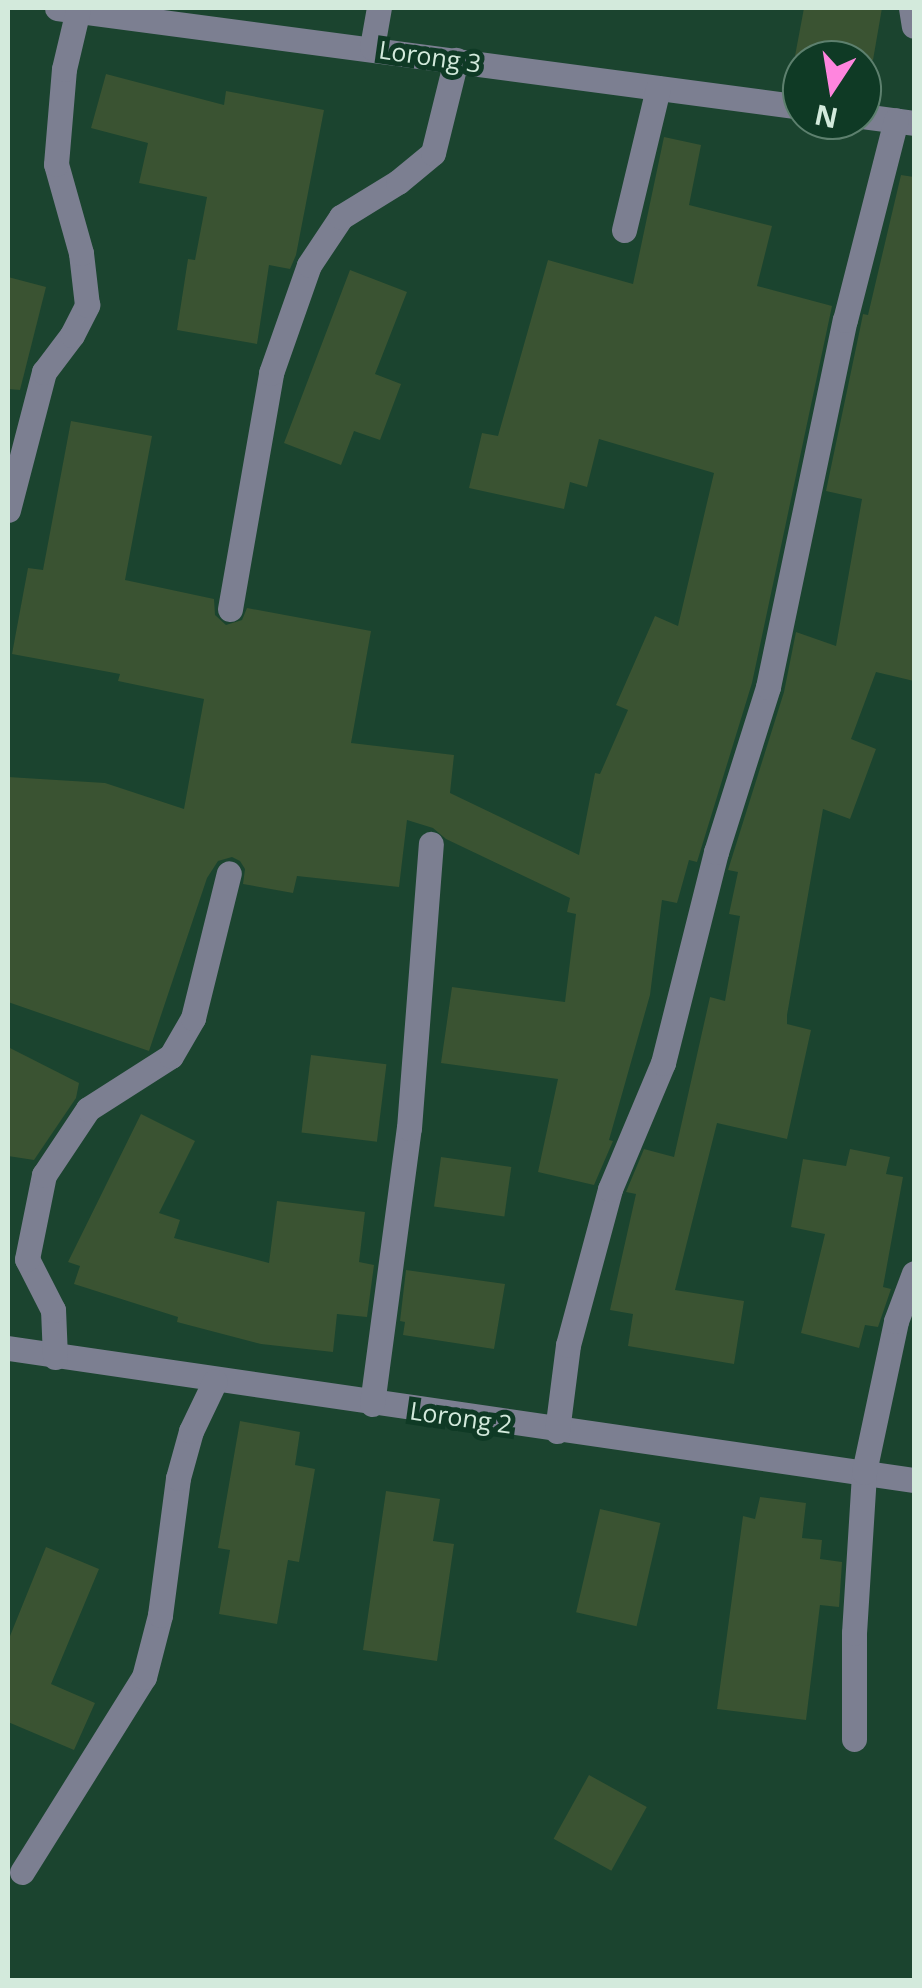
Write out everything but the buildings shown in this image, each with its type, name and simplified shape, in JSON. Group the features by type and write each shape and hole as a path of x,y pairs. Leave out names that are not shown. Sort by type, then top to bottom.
{"street":[{"path":"372,48 379,8"},
{"path":"910,8 914,26"},
{"path":"8,510 44,372 72,335 87,304 82,253 56,164 68,9"},
{"name":"Lorong 3","path":"68,9 782,105"},
{"path":"230,609 271,373 309,266 341,217 398,182 434,153 456,60"},
{"path":"624,230 658,88"},
{"path":"557,1431 568,1345 610,1189 663,1063 716,852 768,687 845,320 905,122"},
{"path":"372,1404 409,1128 431,844"},
{"path":"55,1356 52,1310 27,1258 44,1175 88,1109 170,1056 193,1018 230,873"},
{"path":"854,1739 854,1633 864,1472 896,1321 914,1273"},
{"name":"Lorong 2","path":"8,1348 914,1480"},
{"path":"22,1872 144,1677 160,1615 178,1478 191,1430 215,1380"}]}
